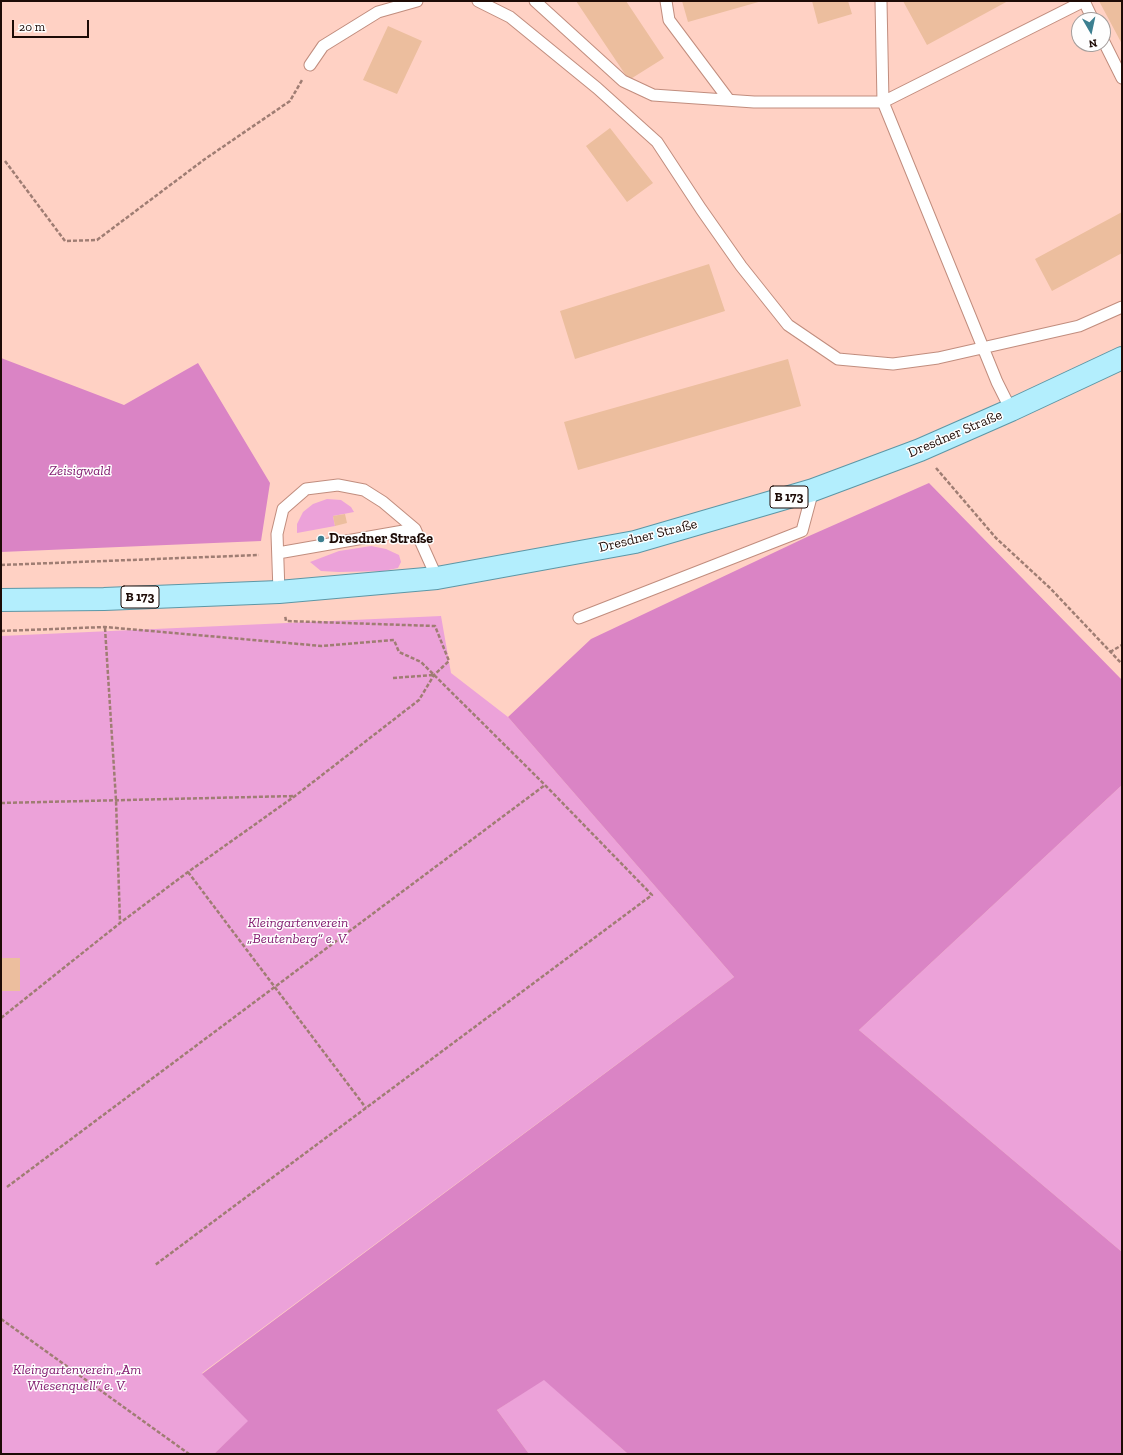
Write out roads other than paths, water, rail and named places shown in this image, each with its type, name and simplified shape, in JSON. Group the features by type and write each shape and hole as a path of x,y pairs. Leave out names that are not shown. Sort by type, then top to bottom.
{"main road":[{"name":"Dresdner Straße","path":"1,600 104,599 279,592 437,578 635,542 813,490 920,450 1011,410 1122,358"}],"lane":[{"path":"310,65 323,46 378,12 417,1"},
{"path":"478,1 510,17 597,88 657,142 741,266 788,324 838,359 893,364 938,358 1079,326 1122,306"},
{"path":"535,1 622,81 653,95 754,102 883,102 1084,1 1089,12"},
{"path":"666,1 668,20 729,100"},
{"path":"880,1 883,102 997,382 1011,410"},
{"path":"1109,52 1122,78"},
{"path":"279,592 277,534 283,509 306,489 338,485 364,490 383,502 415,529 437,578"},
{"path":"579,618 802,531 813,490"},
{"path":"278,553 415,529"}],"place":[{"name":"Dresdner Straße","path":"321,539"}],"park label":[{"name":"Zeisigwald","path":"80,471"},
{"name":"Kleingartenverein „Beutenberg“ e. V.","path":"298,932"},
{"name":"Kleingartenverein „Am Wiesenquell“ e. V.","path":"77,1378"}]}
